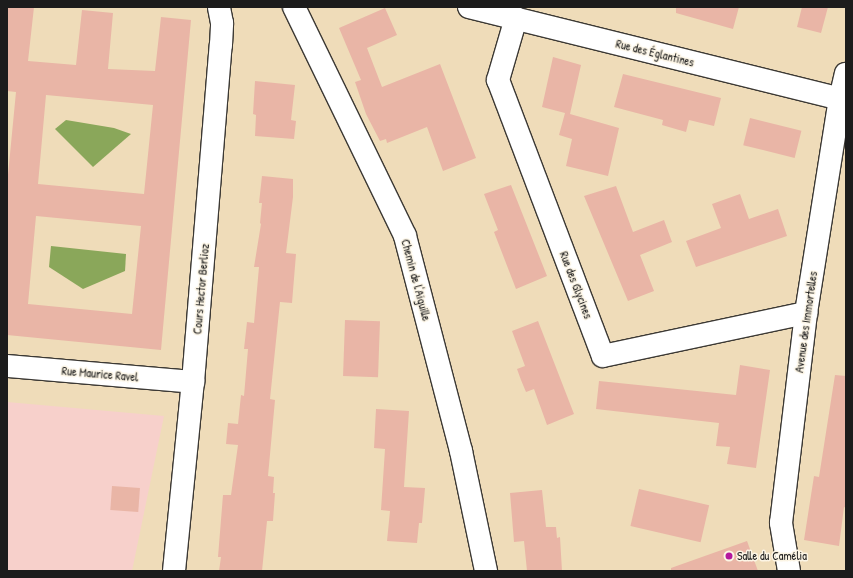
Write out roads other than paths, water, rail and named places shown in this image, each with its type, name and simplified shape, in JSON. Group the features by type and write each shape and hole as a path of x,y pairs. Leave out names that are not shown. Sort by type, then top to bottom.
{"street":[{"name":"Cours Hector Berlioz","path":"174,571 193,382 221,45 222,24 219,7"},
{"name":"Chemin de l'Aiguille","path":"294,7 405,236 461,451 486,571"},
{"name":"Rue des Églantines","path":"470,7 840,99"},
{"name":"Rue des Glycines","path":"516,18 498,80 603,356 806,313"},
{"name":"Avenue des Immortelles","path":"789,571 781,523 806,313 840,99 846,74"},
{"name":"Rue Maurice Ravel","path":"7,366 193,382"}],"place":[{"name":"Salle du Camélia","path":"729,556"}]}
